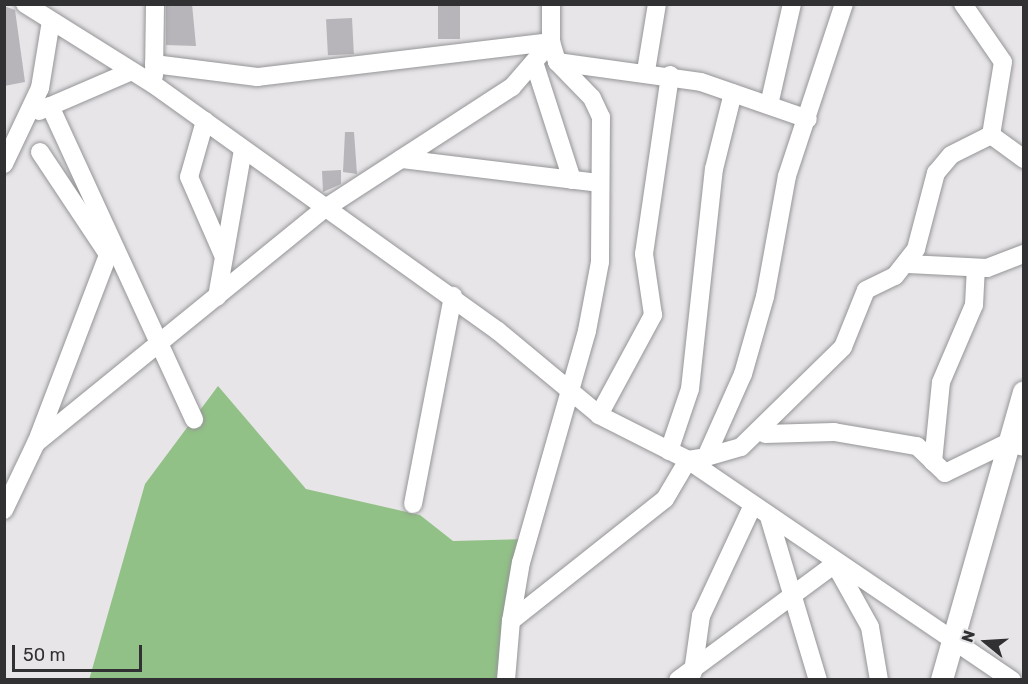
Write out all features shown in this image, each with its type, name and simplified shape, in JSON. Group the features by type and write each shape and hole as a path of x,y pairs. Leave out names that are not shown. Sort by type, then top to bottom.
{"street":[{"path":"25,4 153,84 453,298 599,415 669,451 697,458 753,505 835,564 1012,680"},
{"path":"153,84 155,4"},
{"path":"506,680 511,621 521,562 569,393 600,262 598,107 557,62 551,42 551,4"},
{"path":"646,71 657,4"},
{"path":"769,105 792,4"},
{"path":"511,621 665,499 697,458 743,374 765,297 787,176 844,4"},
{"path":"963,4 1003,62 991,135"},
{"path":"4,165 10,136 27,116 40,88 51,21"},
{"path":"154,64 257,77 551,42"},
{"path":"36,443 324,208 512,87 551,42"},
{"path":"534,62 572,180"},
{"path":"557,62 670,75 808,118"},
{"path":"27,116 132,71"},
{"path":"599,415 653,315 644,254 670,75"},
{"path":"669,451 690,389 715,159 733,93"},
{"path":"50,106 194,419"},
{"path":"205,121 189,177 224,257"},
{"path":"991,135 1023,159"},
{"path":"908,264 936,173 951,155 991,135"},
{"path":"10,136 82,175"},
{"path":"217,297 243,150"},
{"path":"40,152 142,306"},
{"path":"401,159 600,183"},
{"path":"697,458 741,447 843,347 866,290 908,264 976,268 1023,254"},
{"path":"4,510 36,443 108,255"},
{"path":"933,462 940,382 974,305 976,268"},
{"path":"413,504 453,298"},
{"path":"942,680 1015,445 1023,392"},
{"path":"765,434 834,432 917,446 945,473 1015,445"},
{"path":"693,674 701,616 753,505"},
{"path":"770,517 818,680"},
{"path":"678,680 693,674 792,593 835,564"},
{"path":"835,564 870,627 879,680"}],"green space":[{"path":"218,386 306,489 420,515 453,541 528,539 500,679 89,680 145,484"}],"building":[{"path":"166,4 192,4 196,46 166,45"},
{"path":"438,4 460,4 460,39 438,39"},
{"path":"4,6 15,10 25,82 4,86"},
{"path":"352,18 354,54 328,55 326,19"},
{"path":"345,132 354,132 357,174 343,172"},
{"path":"341,170 341,184 323,192 322,171"}]}
